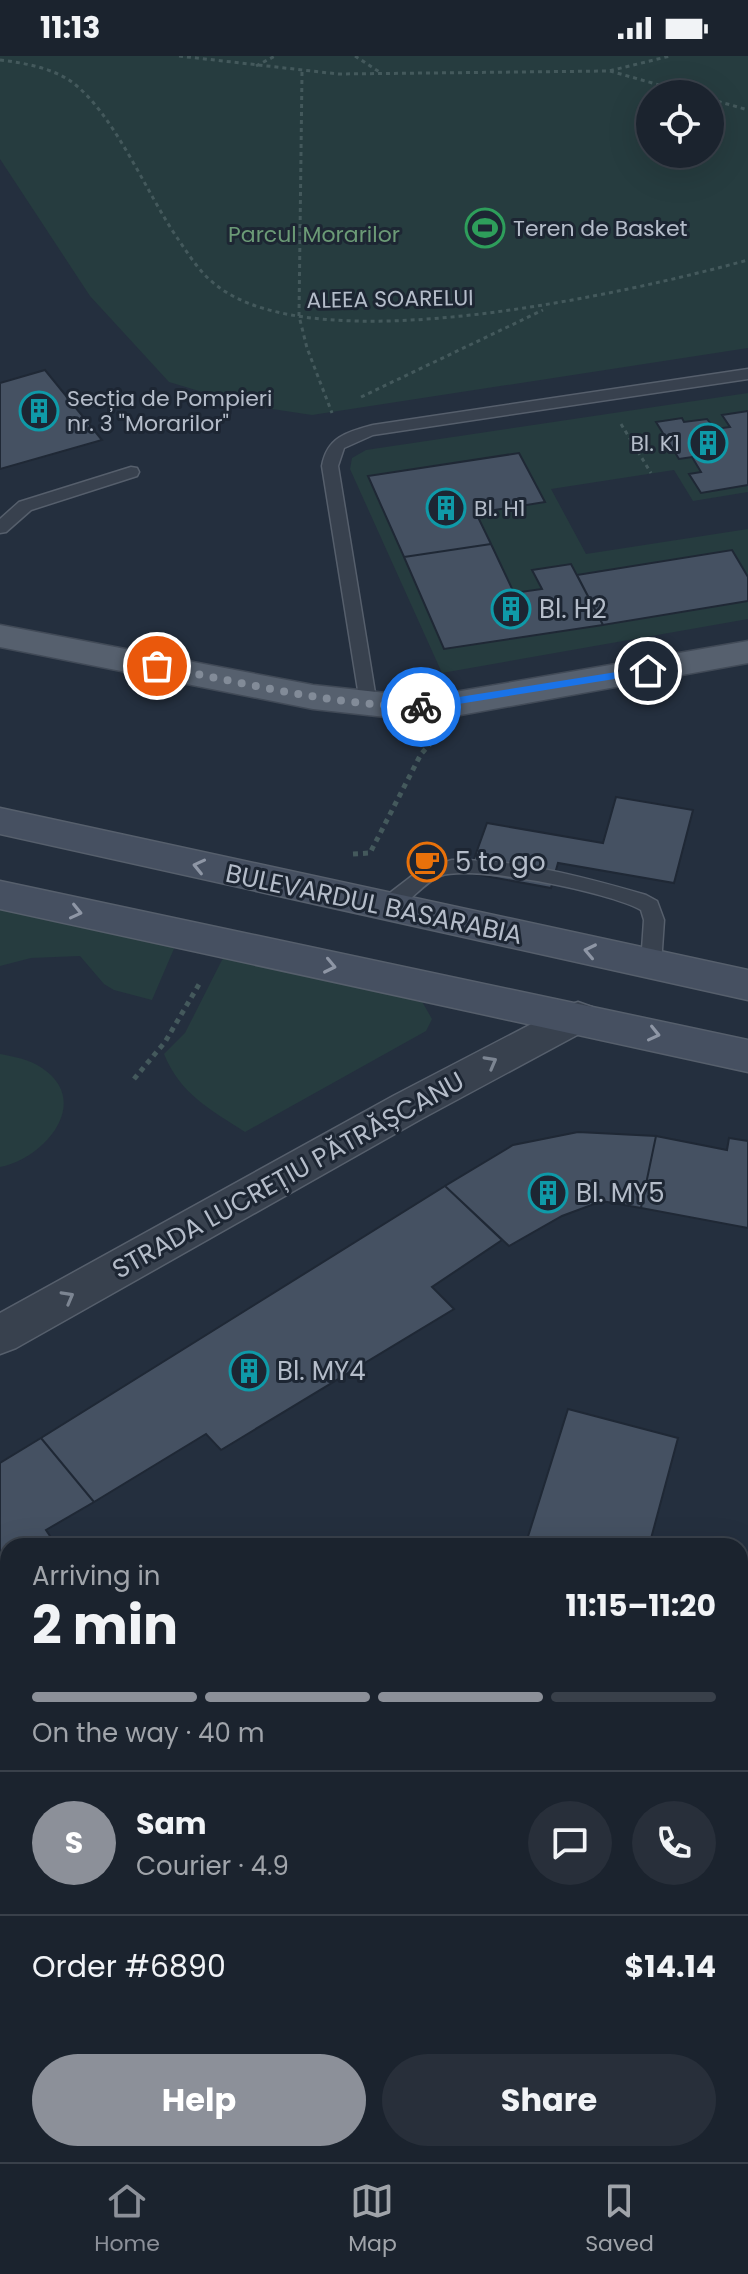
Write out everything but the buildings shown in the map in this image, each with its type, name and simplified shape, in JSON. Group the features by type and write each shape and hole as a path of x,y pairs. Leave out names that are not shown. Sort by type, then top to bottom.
{"main road":[{"path":"0,636 368,705 427,707 748,652"},
{"name":"BULEVARDUL BASARABIA","path":"0,821 748,985"},
{"path":"0,895 748,1056"}],"street":[{"name":"STRADA LUCREȚIU PĂTRĂȘCANU","path":"0,1335 408,1107 578,1017"}],"lane":[{"path":"368,705 330,466 332,451 342,440 373,430 748,374"},
{"path":"0,528 25,506 131,472"},
{"path":"385,907 433,871 459,864 524,875 639,900 650,906 654,920 651,964"}],"path":[{"path":"179,56 302,72 382,74 609,71 670,56"},
{"path":"255,66 275,56"},
{"path":"355,56 382,74"},
{"name":"ALEEA SOARELUI","path":"0,60 52,70 72,80 100,110 195,262 215,286 260,307 299,316 352,320 443,318 549,307 678,280 748,260"},
{"path":"609,71 641,80"},
{"path":"302,72 299,316 307,348 332,412"},
{"path":"724,103 748,110"},
{"path":"359,398 549,307"},
{"path":"615,413 651,473"},
{"path":"344,854 370,853 421,754 434,740 435,732 427,707"},
{"path":"134,1079 186,1010 220,944"}],"green space":[{"name":"Parcul Morarilor","path":"0,56 748,56 748,348 312,415 246,405 169,382 90,296 0,159"},
{"path":"748,393 748,492 693,501 674,470 551,489 586,554 748,529 748,619 442,673 350,469 352,458 366,450"},
{"path":"0,906 176,944 152,1000 114,990 104,984 80,956 31,958 0,966"},
{"path":"225,954 420,998 432,1019 426,1031 245,1132 188,1091 164,1054 185,1033"},
{"path":"0,1054 27,1060 42,1068 57,1082 63,1097 63,1112 57,1127 46,1141 17,1162 0,1167"}],"way so far":[{"path":"157,666 313,697 368,705 421,707"}],"place":[{"name":"Teren de Basket","path":"485,228"},
{"name":"Secția de Pompieri nr. 3 \"Morarilor\"","path":"39,411"},
{"name":"Bl. K1","path":"708,443"},
{"name":"Bl. H1","path":"446,508"},
{"name":"Bl. H2","path":"511,609"},
{"name":"5 to go","path":"427,862"},
{"name":"Bl. MY5","path":"548,1193"},
{"name":"Bl. MY4","path":"249,1371"}],"route":[{"path":"421,707 648,671"}]}
